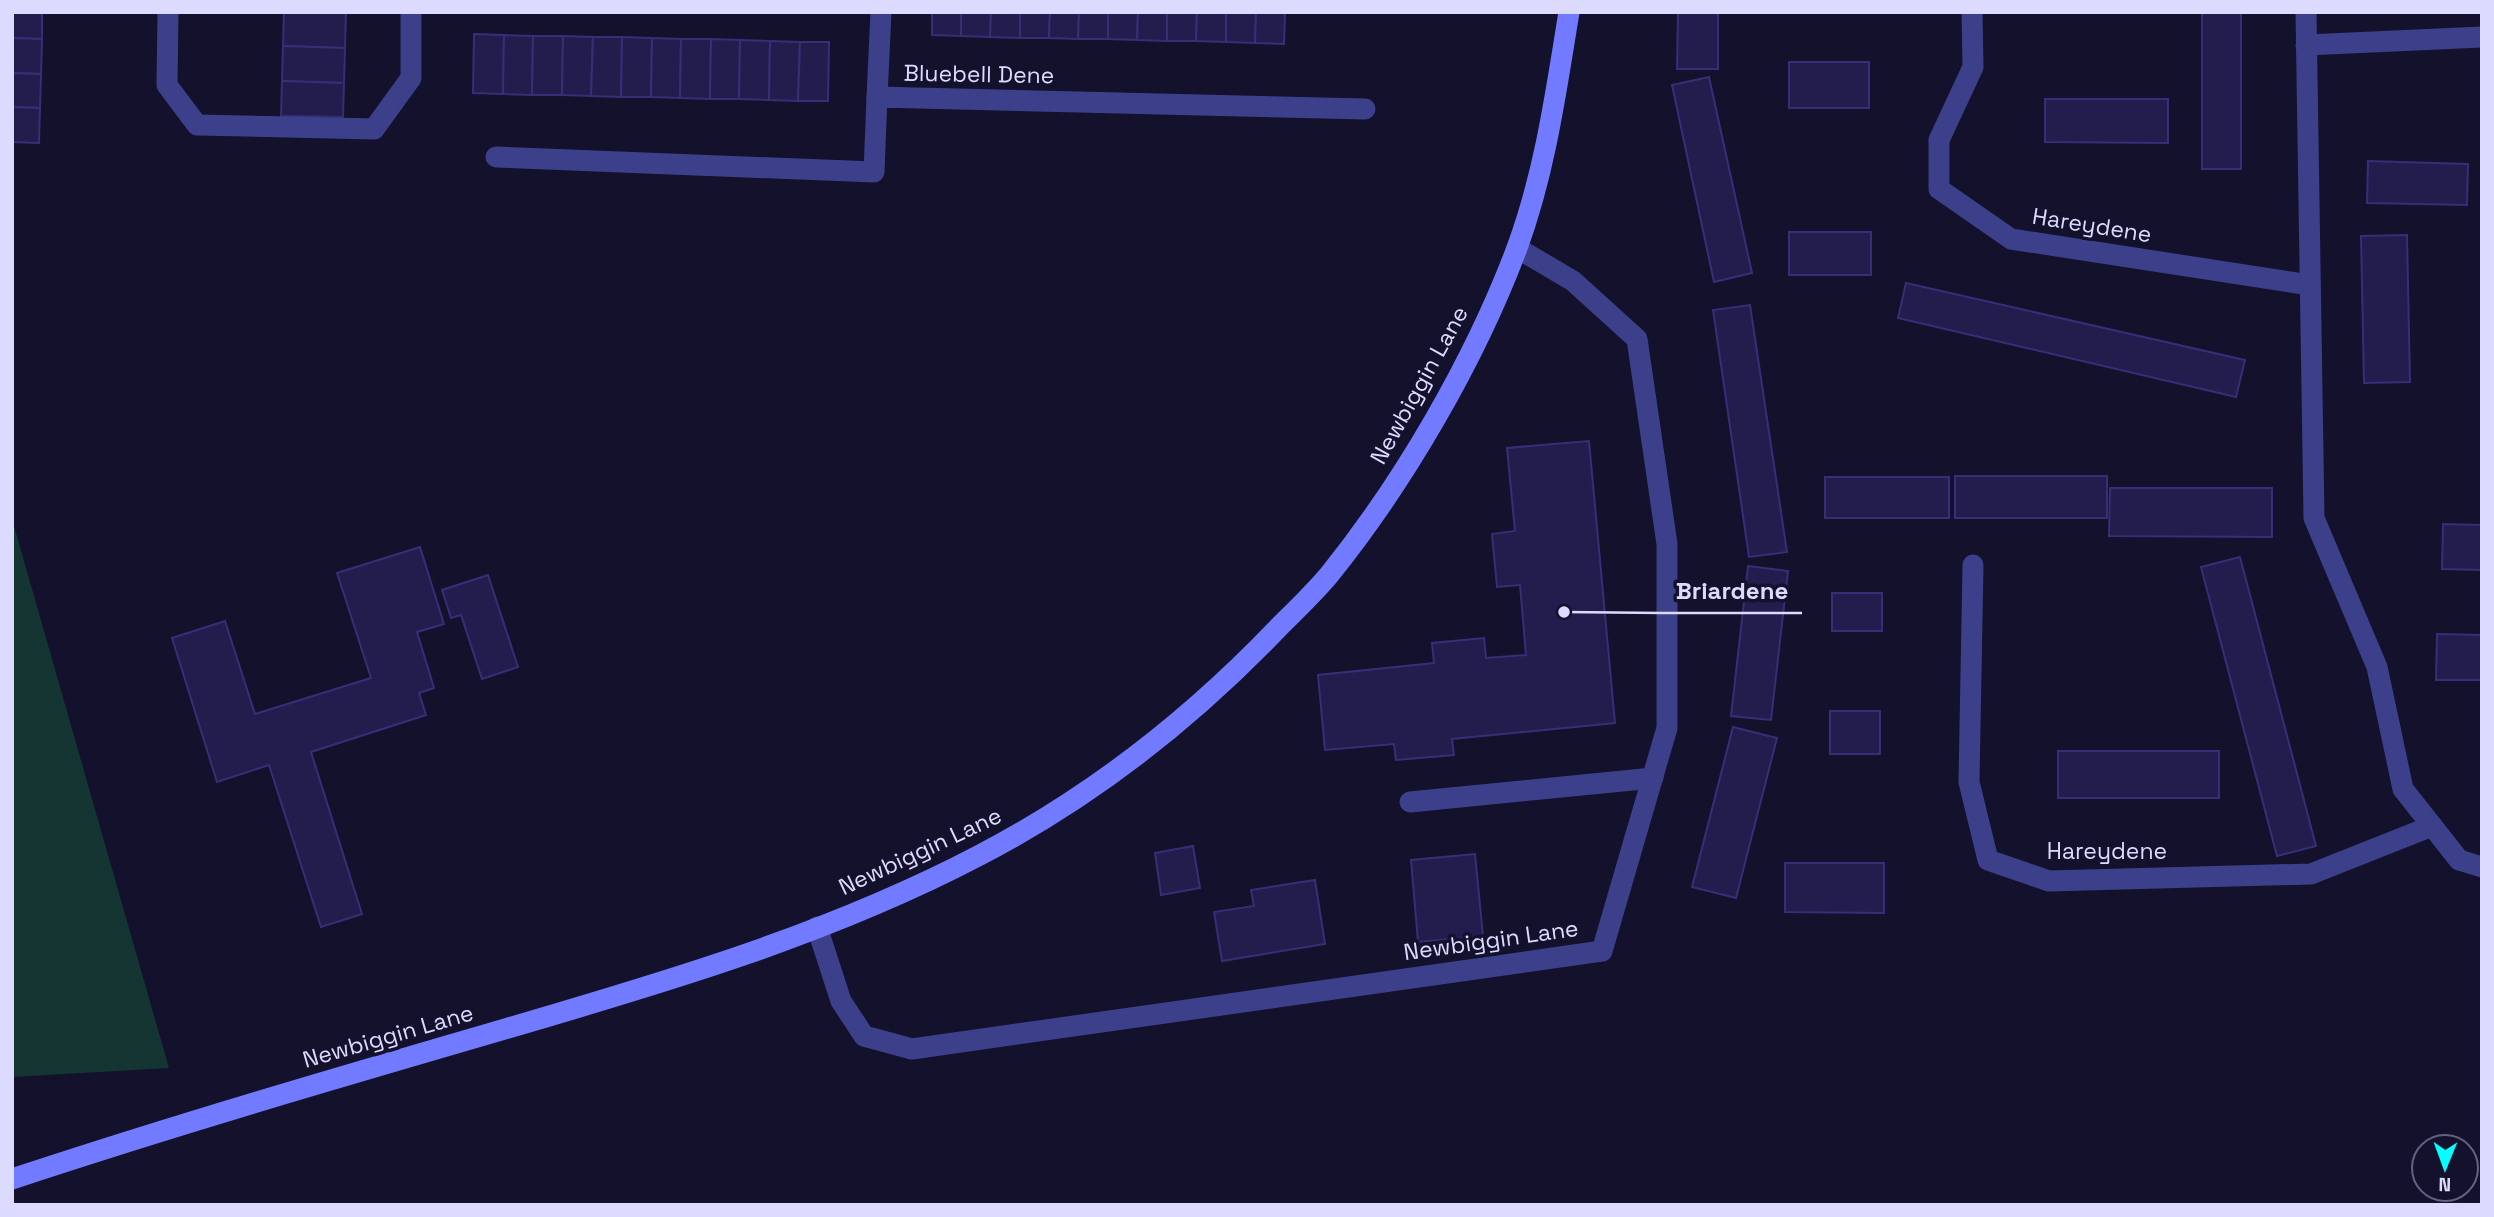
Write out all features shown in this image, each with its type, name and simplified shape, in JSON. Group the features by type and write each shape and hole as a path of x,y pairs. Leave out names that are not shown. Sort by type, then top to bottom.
{"street":[{"path":"168,12 167,85 197,125 374,129 411,78 411,12"},
{"path":"877,97 881,12"},
{"name":"Newbiggin Lane","path":"12,1179 229,1109 661,983 817,927 978,856 1059,810 1126,764 1198,708 1327,577 1384,500 1433,422 1477,339 1517,248 1535,191 1550,127 1569,12"},
{"name":"Hareydene","path":"1972,12 1973,68 1939,140 1939,189 2011,239 2310,285"},
{"path":"2306,12 2314,518 2376,667 2403,789 2459,860 2482,867"},
{"path":"2306,45 2482,37"},
{"name":"Bluebell Dene","path":"496,156 874,172 877,97 1365,109"},
{"name":"Newbiggin Lane","path":"817,927 841,1001 864,1036 912,1048 1602,951 1667,728 1667,544 1637,339 1573,281 1517,248"},
{"name":"Hareydene","path":"1973,565 1969,782 1988,860 2049,881 2311,874 2432,826"},
{"path":"1410,802 1653,778"}],"green space":[{"path":"12,519 169,1068 12,1077"}],"building":[{"path":"12,12 42,12 42,39 12,38"},
{"path":"284,12 346,13 345,48 283,46"},
{"path":"932,12 961,12 961,36 932,35"},
{"path":"961,12 991,12 990,37 961,36"},
{"path":"991,12 1020,12 1020,38 990,37"},
{"path":"1020,12 1050,12 1049,38 1020,38"},
{"path":"1050,12 1079,12 1078,39 1049,38"},
{"path":"1079,12 1108,12 1108,39 1078,39"},
{"path":"1108,12 1138,12 1137,40 1108,39"},
{"path":"1138,12 1167,12 1167,41 1137,40"},
{"path":"1167,12 1197,12 1196,41 1167,41"},
{"path":"1197,12 1226,12 1226,42 1196,41"},
{"path":"1226,12 1256,12 1255,43 1226,42"},
{"path":"1256,12 1285,12 1284,44 1255,43"},
{"path":"1678,12 1718,12 1718,69 1677,69"},
{"path":"2202,12 2241,12 2241,169 2202,169"},
{"path":"474,34 504,35 503,94 473,93"},
{"path":"504,35 533,36 532,95 503,94"},
{"path":"533,36 563,36 562,95 532,95"},
{"path":"563,36 593,37 591,96 562,95"},
{"path":"593,37 622,37 621,97 591,96"},
{"path":"622,37 652,38 651,97 621,97"},
{"path":"12,38 42,39 41,74 12,73"},
{"path":"652,38 681,39 680,98 651,97"},
{"path":"681,39 711,39 710,99 680,98"},
{"path":"711,39 740,40 739,99 710,99"},
{"path":"740,40 770,41 769,100 739,99"},
{"path":"770,41 800,42 798,101 769,100"},
{"path":"800,42 829,42 828,101 798,101"},
{"path":"283,46 345,48 344,83 282,81"},
{"path":"1789,62 1869,62 1869,108 1789,108"},
{"path":"12,73 41,74 40,108 12,107"},
{"path":"1709,77 1752,273 1714,282 1672,85"},
{"path":"282,81 344,83 343,117 281,116"},
{"path":"2045,99 2168,99 2168,143 2045,142"},
{"path":"12,107 40,108 39,143 12,142"},
{"path":"2368,161 2468,164 2467,205 2367,203"},
{"path":"1789,232 1871,232 1871,275 1789,275"},
{"path":"2407,235 2410,382 2364,383 2361,236"},
{"path":"1906,283 2245,360 2236,397 1898,318"},
{"path":"1750,305 1787,552 1749,557 1713,310"},
{"path":"1589,441 1615,723 1452,739 1454,755 1396,760 1394,744 1325,750 1318,675 1434,663 1432,643 1484,638 1486,658 1526,655 1520,585 1497,587 1492,534 1515,531 1507,448"},
{"path":"1955,476 2107,476 2107,518 1955,518"},
{"path":"1825,477 1949,477 1949,518 1825,518"},
{"path":"2110,488 2272,488 2272,537 2109,536"},
{"path":"2443,524 2482,525 2482,570 2442,569"},
{"path":"420,547 444,624 417,632 434,688 419,693 426,715 311,752 362,914 321,927 269,765 217,782 172,638 225,621 255,714 371,678 337,573"},
{"path":"2240,557 2316,846 2277,856 2201,567"},
{"path":"1748,566 1788,571 1771,720 1731,716"},
{"path":"488,575 518,667 482,679 461,615 451,618 442,590"},
{"path":"1832,593 1882,593 1882,631 1832,631"},
{"path":"2437,634 2482,635 2482,680 2436,680"},
{"path":"1830,711 1880,711 1880,754 1830,754"},
{"path":"1733,727 1777,738 1736,898 1692,887"},
{"path":"2058,751 2219,751 2219,798 2058,798"},
{"path":"1193,846 1200,888 1161,895 1155,853"},
{"path":"1475,854 1483,936 1418,942 1411,860"},
{"path":"1785,863 1884,863 1884,913 1785,912"},
{"path":"1315,880 1325,944 1222,961 1214,912 1254,906 1251,890"}],"place":[{"name":"Briardene","path":"1564,612"}]}
